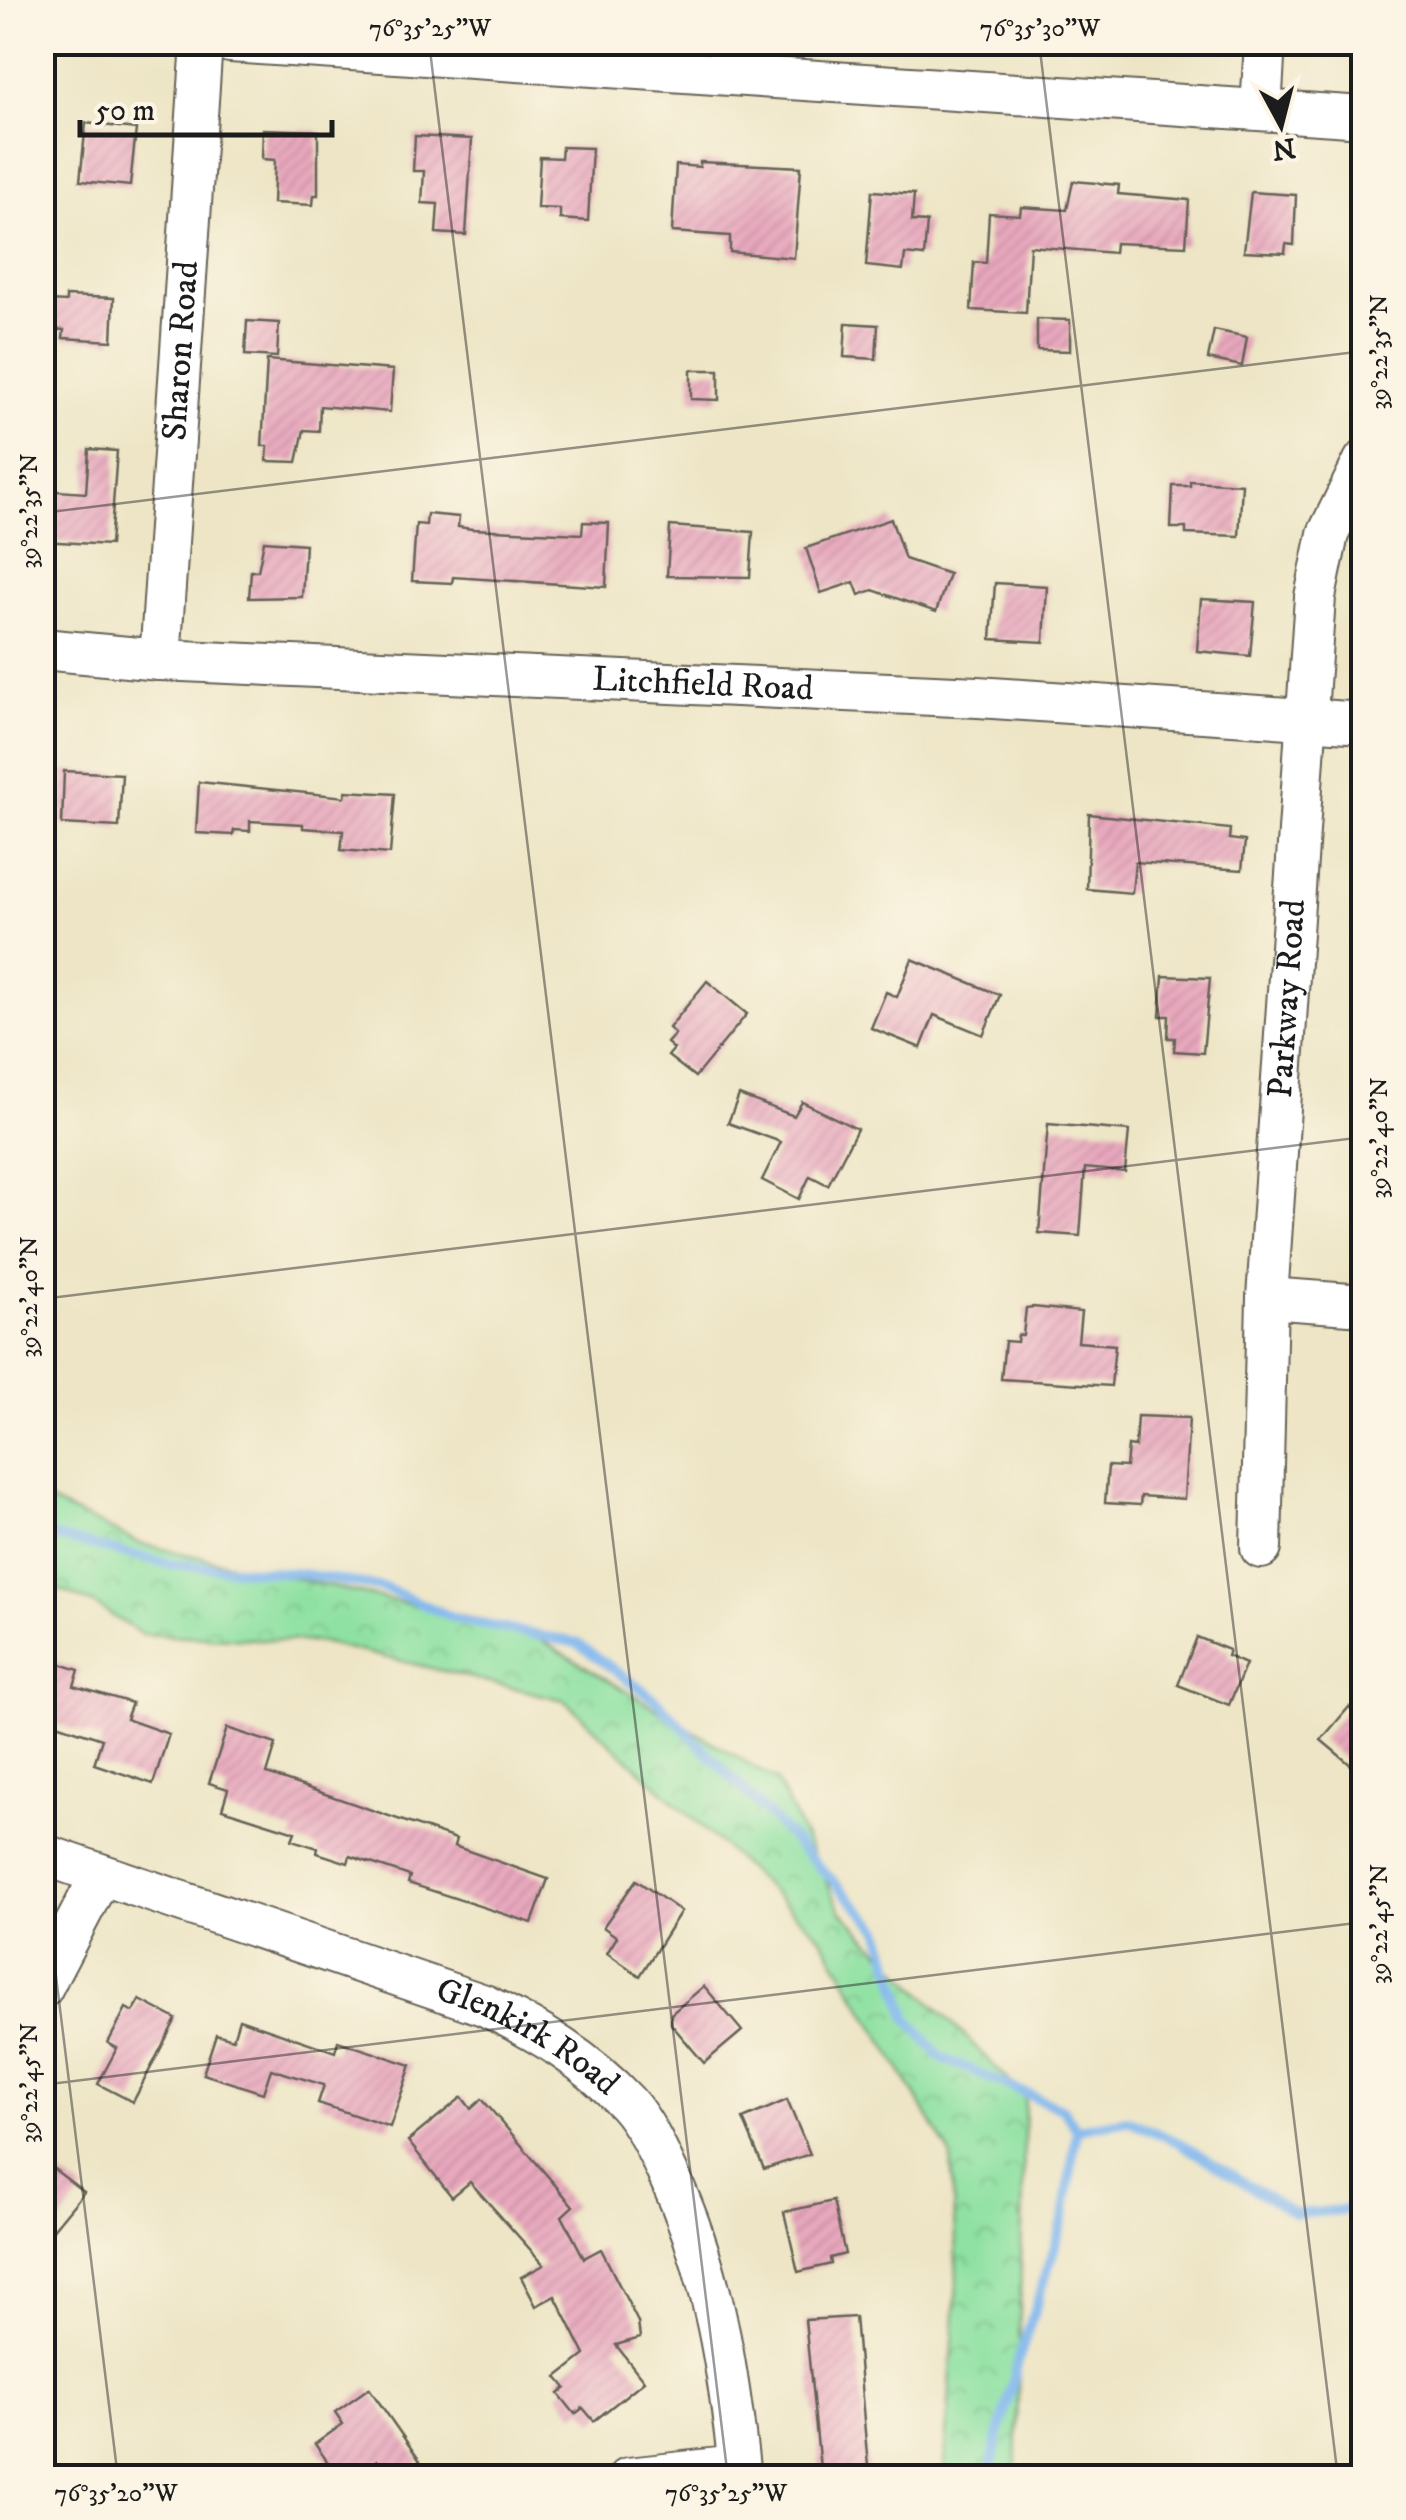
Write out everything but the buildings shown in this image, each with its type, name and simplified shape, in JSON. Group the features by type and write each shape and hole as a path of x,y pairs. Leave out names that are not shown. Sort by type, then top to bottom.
{"street":[{"name":"Sharon Road","path":"160,660 202,42"},
{"path":"230,42 728,59 1364,117"},
{"path":"1261,110 1266,42"},
{"name":"Parkway Road","path":"1261,1548 1267,1298 1315,597 1328,534 1364,461"},
{"name":"Litchfield Road","path":"42,649 160,660 1364,723"},
{"path":"1267,1298 1364,1304"},
{"name":"Glenkirk Road","path":"42,1854 484,2004 545,2034 629,2105 656,2148 693,2226 719,2320 739,2472"},
{"path":"42,1988 101,1875"},
{"path":"628,2478 739,2472"}],"green space":[{"path":"42,1498 141,1544 524,1630 776,1780 841,1911 1025,2097 1016,2477 944,2477 957,2282 951,2155 821,1937 564,1700 321,1642 141,1634 94,1604 43,1583"}],"waterway":[{"path":"42,1530 56,1537 170,1564 303,1574 385,1588 459,1620 577,1643 656,1700 880,1929 907,2017 940,2057 1063,2109 1077,2129 1064,2218 1019,2358 988,2478"},
{"path":"1077,2129 1127,2120 1180,2143 1295,2214 1364,2208"}]}
